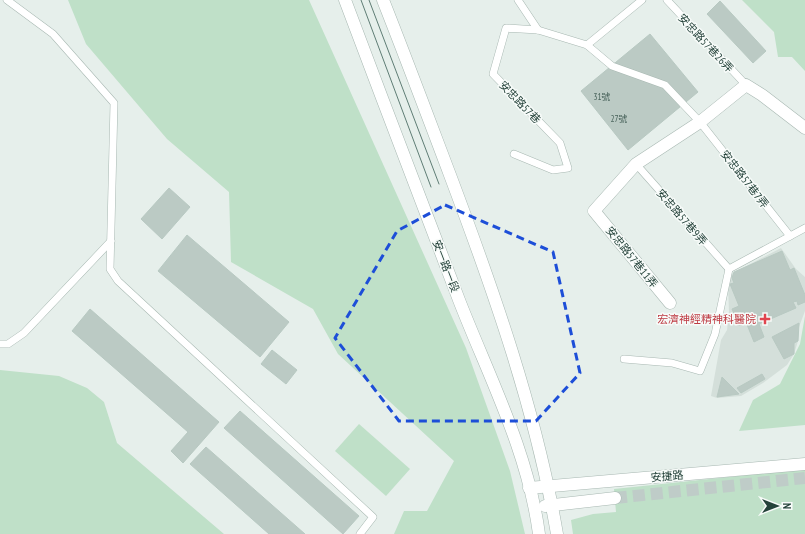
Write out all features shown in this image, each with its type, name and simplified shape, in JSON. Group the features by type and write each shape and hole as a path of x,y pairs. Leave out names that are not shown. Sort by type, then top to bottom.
{"street":[{"name":"安一路一段","path":"344,0 460,301 500,396 520,452 534,507 539,534"},
{"path":"383,0 480,255 514,357 543,461 557,534"},
{"path":"636,164 700,122 746,85 762,95 805,128"},
{"name":"安忠路57巷11弄","path":"636,164 594,211 670,303"},
{"name":"安捷路","path":"529,488 805,464"},
{"path":"534,507 615,498"}],"lane":[{"path":"7,0 53,34 114,103 110,269 118,281 374,517 360,534"},
{"path":"518,0 538,30"},
{"path":"587,45 642,0"},
{"name":"安忠路57巷26弄","path":"667,0 746,85"},
{"name":"安忠路57巷","path":"514,154 553,170 568,168 560,143 493,74 506,28 538,30 587,45 612,66 666,85 700,122"},
{"name":"安忠路57巷7弄","path":"700,122 790,236"},
{"name":"安忠路57巷9弄","path":"636,164 728,269"},
{"path":"624,359 672,364 700,371 715,334 728,269 805,228"},
{"path":"0,344 8,344 24,333 111,242"}],"highlighted area":[{"path":"445,205 553,252 580,373 536,421 399,421 335,338 397,231"}],"shaded area":[{"name":"宏濟神經精神科醫院","path":"781,248 796,269 805,277 805,311 799,327 798,341 794,354 787,365 763,383 741,396 717,398 711,396 721,340 727,330 729,312 728,286 731,274"}],"green space":[{"path":"68,0 309,0 466,348 510,471 525,534 394,534 404,511 427,511 454,461 338,354 313,309 231,262 229,192 167,139 86,44"},
{"path":"742,0 805,0 805,71 792,57 778,57 774,32"},
{"path":"805,316 805,425 739,431 753,400 780,384 800,344"},
{"path":"0,370 59,376 87,388 104,402 117,443 224,534 0,534"},
{"path":"359,424 410,469 386,496 335,451"},
{"path":"805,469 805,534 573,534 571,520 593,514 616,512 614,489"}],"building":[{"path":"720,1 766,51 753,63 707,14"},
{"path":"650,34 698,92 628,150 581,91"},
{"path":"169,188 190,207 162,239 141,219"},
{"path":"187,235 289,322 260,357 158,271"},
{"path":"782,251 790,270 794,268 805,295 805,302 798,305 797,301 793,302 796,308 759,324 764,337 754,342 746,322 739,325 732,309 739,306 730,284 734,283 732,278 734,272"},
{"path":"90,309 219,422 183,463 171,451 188,432 72,331"},
{"path":"799,323 798,341 794,343 794,354 784,359 772,337"},
{"path":"272,350 297,370 286,384 261,364"},
{"path":"762,374 765,379 741,393 737,388"},
{"path":"722,377 739,394 717,397"},
{"path":"240,411 359,516 343,534 224,428"},
{"path":"206,447 305,534 269,534 190,464"}],"tunnel":[{"path":"615,498 805,478"}],"tram line":[{"path":"361,0 431,187"},
{"path":"369,0 439,184"}],"place":[{"name":"宏濟神經精神科醫院","path":"765,319"}]}
